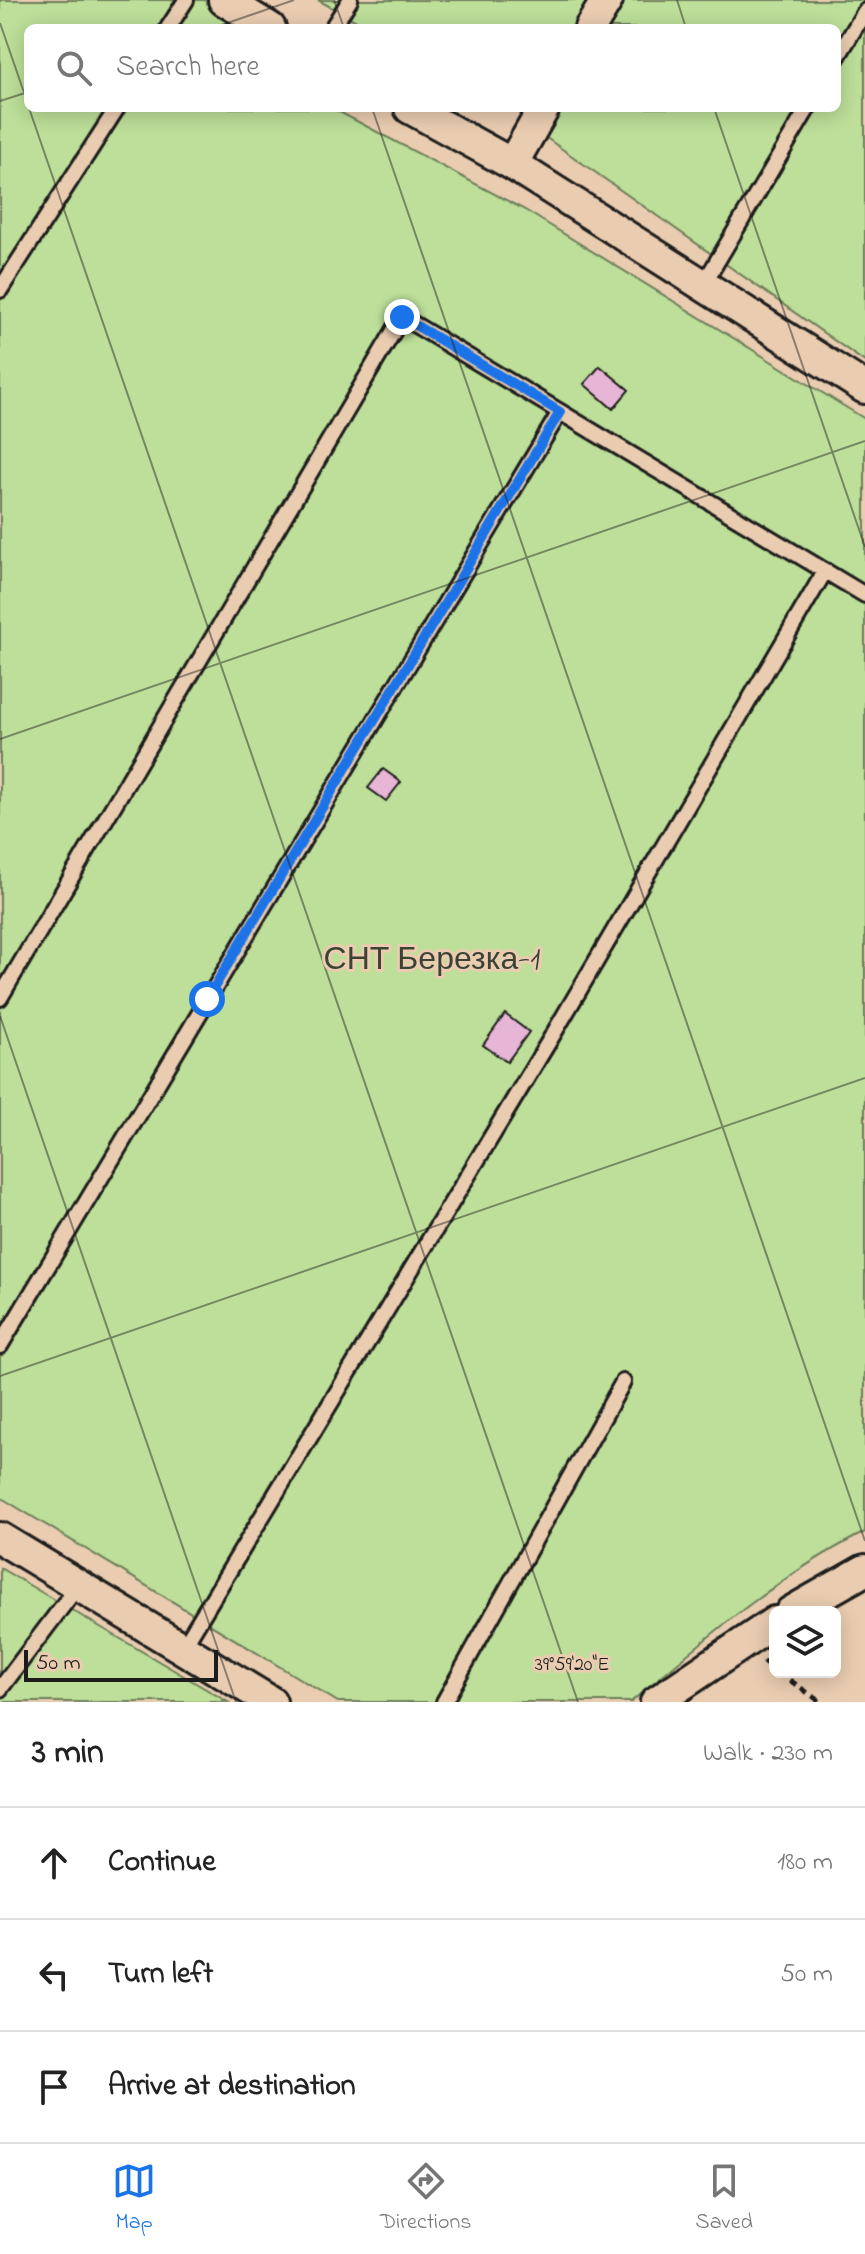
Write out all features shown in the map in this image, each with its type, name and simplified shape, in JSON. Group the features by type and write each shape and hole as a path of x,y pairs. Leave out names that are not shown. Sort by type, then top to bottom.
{"street":[{"path":"224,0 263,24"},
{"path":"592,24 607,0"},
{"path":"417,112 512,164 865,388"},
{"path":"512,164 542,112"},
{"path":"0,1538 271,1702"},
{"path":"802,1606 865,1570"},
{"path":"656,1702 769,1626"}],"lane":[{"path":"171,24 186,0"},
{"path":"335,24 350,0"},
{"path":"841,51 865,11"},
{"path":"0,290 114,112"},
{"path":"703,285 806,112"},
{"path":"0,998 402,317 865,595"},
{"path":"0,1346 560,412"},
{"path":"182,1649 554,1033 825,571"},
{"path":"444,1702 623,1382"},
{"path":"0,1689 77,1587"}],"path":[{"path":"787,1678 821,1702"}],"green space":[{"name":"СНТ Березка-1","path":"0,0 204,0 239,24 24,24 24,112 340,112 525,210 865,419 865,1532 772,1589 714,1632 631,1702 338,1702 0,1497"},
{"path":"318,0 592,0 577,24 362,24"},
{"path":"622,0 865,0 865,362 545,137 559,112 841,112 841,24 608,24"},
{"path":"0,1568 228,1702 0,1702"}],"building":[{"path":"600,366 629,390 613,409 584,384"},
{"path":"383,769 401,782 386,801 368,788"},
{"path":"505,1014 529,1032 507,1062 483,1045"}],"route":[{"path":"207,999 560,412 402,317"}]}
